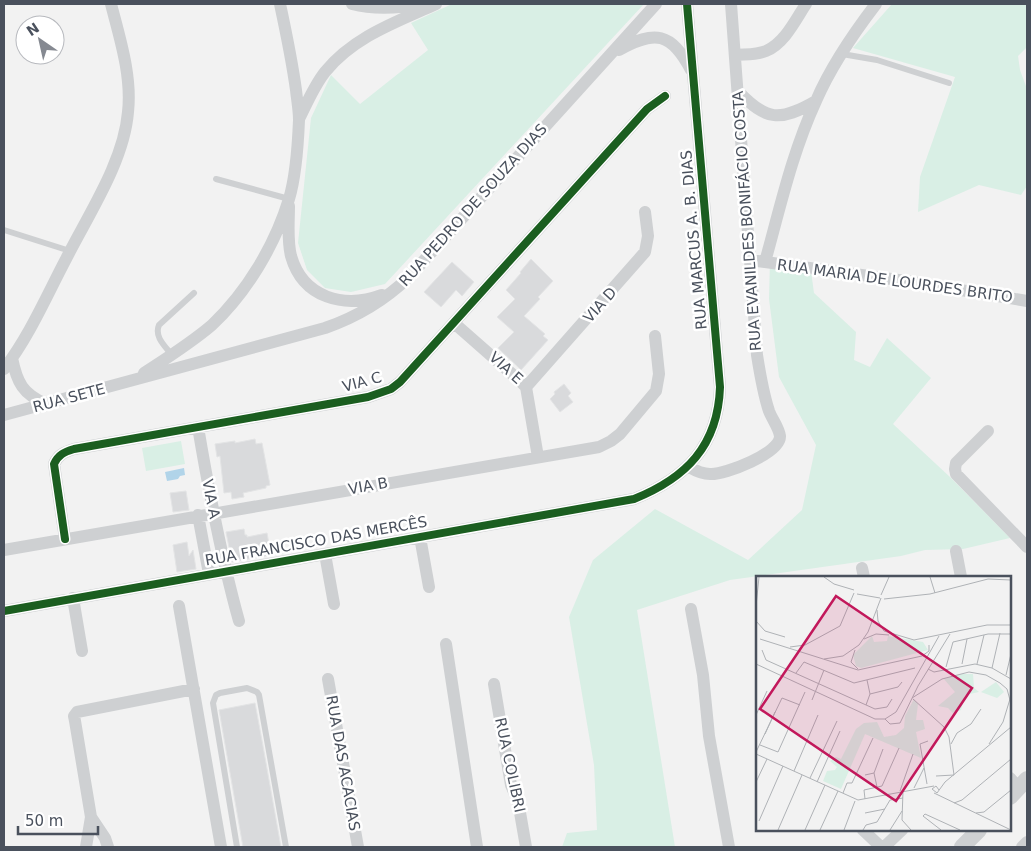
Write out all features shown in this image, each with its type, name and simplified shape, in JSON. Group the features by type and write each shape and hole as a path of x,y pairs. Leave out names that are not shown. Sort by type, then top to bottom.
{"street":[{"path":"46,404 36,400 25,391 8,363 70,251 116,162 124,138 129,93 125,60 111,4"},
{"path":"134,380 172,355 213,324 243,289 267,251 289,198 295,170 299,119 293,69 280,4"},
{"path":"352,4 392,8 424,4"},
{"path":"299,119 317,84 340,55 377,30 436,4"},
{"name":"RUA EVANILDES BONIFÁCIO COSTA","path":"689,467 699,473 712,475 732,471 774,448 779,441 780,434 770,412 757,355 731,4"},
{"path":"735,55 758,53 775,46 806,4"},
{"path":"765,262 791,168 816,101 842,54 876,4"},
{"path":"655,5 649,16 649,25 653,34 670,42 680,51 693,74"},
{"name":"RUA PEDRO DE SOUZA DIAS","path":"134,380 325,328 359,314 395,290 416,270 655,5"},
{"name":"RUA MARCUS A. B. DIAS","path":"634,500 666,484 689,467 701,453 717,418 720,387 690,28 685,6"},
{"path":"670,42 682,38 690,28"},
{"path":"608,57 641,39 657,37"},
{"path":"738,91 760,111 772,115 787,115 816,101"},
{"name":"VIA C","path":"65,539 54,472 54,464 57,458 64,452 378,394 400,382 647,109 665,96"},
{"path":"289,198 291,256 298,272 309,286 323,295 340,301 360,301 395,290"},
{"name":"VIA D","path":"526,387 645,252 648,236 645,212"},
{"name":"RUA MARIA DE LOURDES BRITO","path":"750,260 1026,300"},
{"name":"VIA E","path":"454,323 526,387 538,457"},
{"name":"VIA B","path":"4,550 599,446 611,441 620,434 656,391 660,374 655,336"},
{"name":"RUA SETE","path":"4,416 134,380"},
{"name":"VIA A","path":"198,427 213,513 239,621"},
{"path":"988,431 956,463 956,474 1027,547"},
{"name":"RUA FRANCISCO DAS MERCÊS","path":"4,611 634,500"},
{"path":"198,516 209,574"},
{"path":"420,537 429,587"},
{"path":"956,551 961,576"},
{"path":"325,554 334,604"},
{"path":"73,598 82,650"},
{"path":"179,606 221,847"},
{"path":"691,609 703,675 709,736 729,847"},
{"path":"446,644 477,847"},
{"name":"RUA DAS ACACIAS","path":"328,679 358,847"},
{"name":"RUA COLIBRI","path":"494,684 511,785 518,801 526,847"},
{"path":"86,847 91,817 74,716 76,712 194,690"},
{"path":"91,817 105,838 108,847"},
{"path":"864,831 883,847 901,831"},
{"path":"962,847 978,831"},
{"path":"1022,847 1027,842"}],"lane":[{"path":"842,54 877,60 949,83"},
{"path":"216,179 289,198"},
{"path":"4,230 70,251"},
{"path":"172,355 158,337 157,330 159,325 194,293"},
{"path":"237,847 213,703 216,695 220,693 247,688 257,692 259,695 286,847"}],"green space":[{"path":"452,4 644,4 385,284 351,292 325,288 307,270 298,243 311,118 331,75 360,104 428,50 411,23"},
{"path":"892,4 1027,4 1027,47 1018,56 1020,70 1027,89 1027,186 1021,195 979,185 918,212 920,177 955,77 853,48"},
{"path":"770,260 811,271 814,293 856,332 854,360 870,367 887,338 931,378 893,424 950,477 1010,538 963,549 925,550 901,556 730,580 637,610 675,847 562,847 567,833 597,830 594,765 569,617 593,560 655,509 748,560 802,510 816,445 779,377 769,299"},
{"path":"181,441 185,464 146,471 142,448"}],"water":[{"path":"184,468 185,475 180,476 178,479 167,481 165,472"}],"building":[{"path":"531,259 553,281 524,316 545,334 543,336 548,340 521,370 498,348 514,332 497,317 515,299 506,290"},
{"path":"452,262 474,282 462,296 456,290 441,307 424,292"},
{"path":"564,384 571,393 568,396 573,402 560,412 550,399 555,394 554,392"},
{"path":"255,439 256,444 262,443 270,485 266,486 266,488 243,493 244,497 232,499 231,492 224,493 220,456 217,457 215,444"},
{"path":"186,491 189,510 173,512 170,493"},
{"path":"244,529 247,537 267,533 271,555 232,562 226,532"},
{"path":"187,542 189,556 193,550 196,569 177,572 173,545"},
{"path":"255,703 281,847 243,847 219,710"}],"cycle path":[{"path":"4,611 634,499 653,491 684,470 706,443 718,408 720,387 687,4"},
{"path":"65,539 54,464 59,456 67,451 368,397 391,389 400,382 647,109 665,96"}]}
